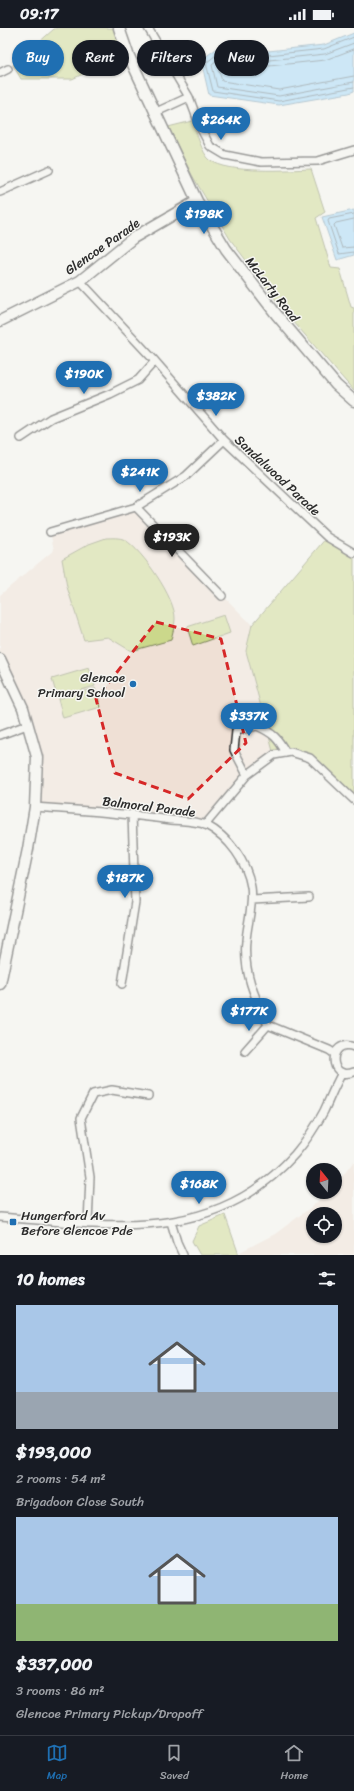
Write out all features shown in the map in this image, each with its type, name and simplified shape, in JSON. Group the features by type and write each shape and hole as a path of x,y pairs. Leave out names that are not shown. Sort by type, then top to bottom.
{"street":[{"name":"McLarty Road","path":"119,28 128,54 154,113 197,202 226,250 276,314 336,385 354,401"},
{"path":"148,28 190,96 201,129 210,146 225,155 261,162 318,161 354,150"},
{"path":"0,73 8,69"},
{"path":"154,113 190,96"},
{"path":"0,192 49,170"},
{"name":"Glencoe Parade","path":"0,320 80,281 133,238 197,202"},
{"name":"Sandalwood Parade","path":"80,281 155,361 224,440 327,537 354,553"},
{"path":"21,438 51,418 110,394 138,380 155,361"},
{"path":"50,532 136,506 186,476 224,440"},
{"path":"136,506 222,596"},
{"path":"0,660 22,708 37,757 35,807 28,849 0,984"},
{"path":"0,735 26,725"},
{"path":"247,775 234,750 236,731 257,726 272,733 286,753"},
{"path":"205,825 247,775 274,755 291,752 310,758 354,800"},
{"name":"Balmoral Parade","path":"35,807 132,814 205,825 225,838 241,859 252,887 252,900 245,958 248,977 256,1002 268,1025"},
{"path":"122,984 135,902 132,814"},
{"path":"252,900 309,897"},
{"path":"245,1051 268,1025 329,1050 335,1054"},
{"path":"353,1045 342,1047 335,1054 335,1065 342,1073 348,1074 354,1072"},
{"path":"0,1217 88,1224 137,1225 172,1222 212,1211 232,1202 258,1186 296,1153 315,1126 342,1073"},
{"path":"88,1224 90,1177 81,1118 93,1094 112,1090 148,1096"},
{"path":"172,1222 177,1242 183,1255"}],"highlighted area":[{"path":"156,622 221,639 246,743 188,799 115,773 96,699"}],"shaded area":[{"name":"Glencoe Primary School","path":"136,507 252,625 246,651 274,755 247,775 205,825 35,807 37,757 0,659 0,595 54,550 50,532"},
{"path":"354,1161 354,1255 241,1255 240,1252 275,1234 306,1211 306,1243 342,1243 342,1207 311,1207 320,1199 342,1199 342,1177"}],"green space":[{"path":"119,28 123,40 72,40 72,76 79,76 72,79 21,79 19,76 64,76 64,40 41,40 54,29"},
{"path":"192,121 204,153 210,160 219,164 230,167 259,170 311,169 325,212 316,218 331,268 340,269 351,307 354,308 354,391 285,312 230,239 192,175 168,127"},
{"path":"327,537 354,553 354,800 310,758 291,752 274,755 246,651 252,625"},
{"path":"106,538 123,539 132,545 149,564 157,576 174,610 175,622 171,640 131,651 108,637 84,640 67,587 62,559 89,544"},
{"path":"224,615 230,633 193,646 187,627"},
{"path":"89,668 95,686 57,697 52,679"},
{"path":"95,688 101,707 63,718 58,699"},
{"path":"225,1215 239,1255 200,1255 192,1241 199,1226"}],"water":[{"path":"354,33 354,91 279,105 209,95 205,76 206,76 206,56 214,51 214,76 269,76 269,51 324,45"},
{"path":"354,210 354,255 337,260 322,217"}],"place":[{"name":"Glencoe Primary School","path":"133,684"},
{"name":"Hungerford Av Before Glencoe Pde","path":"13,1222"}]}
